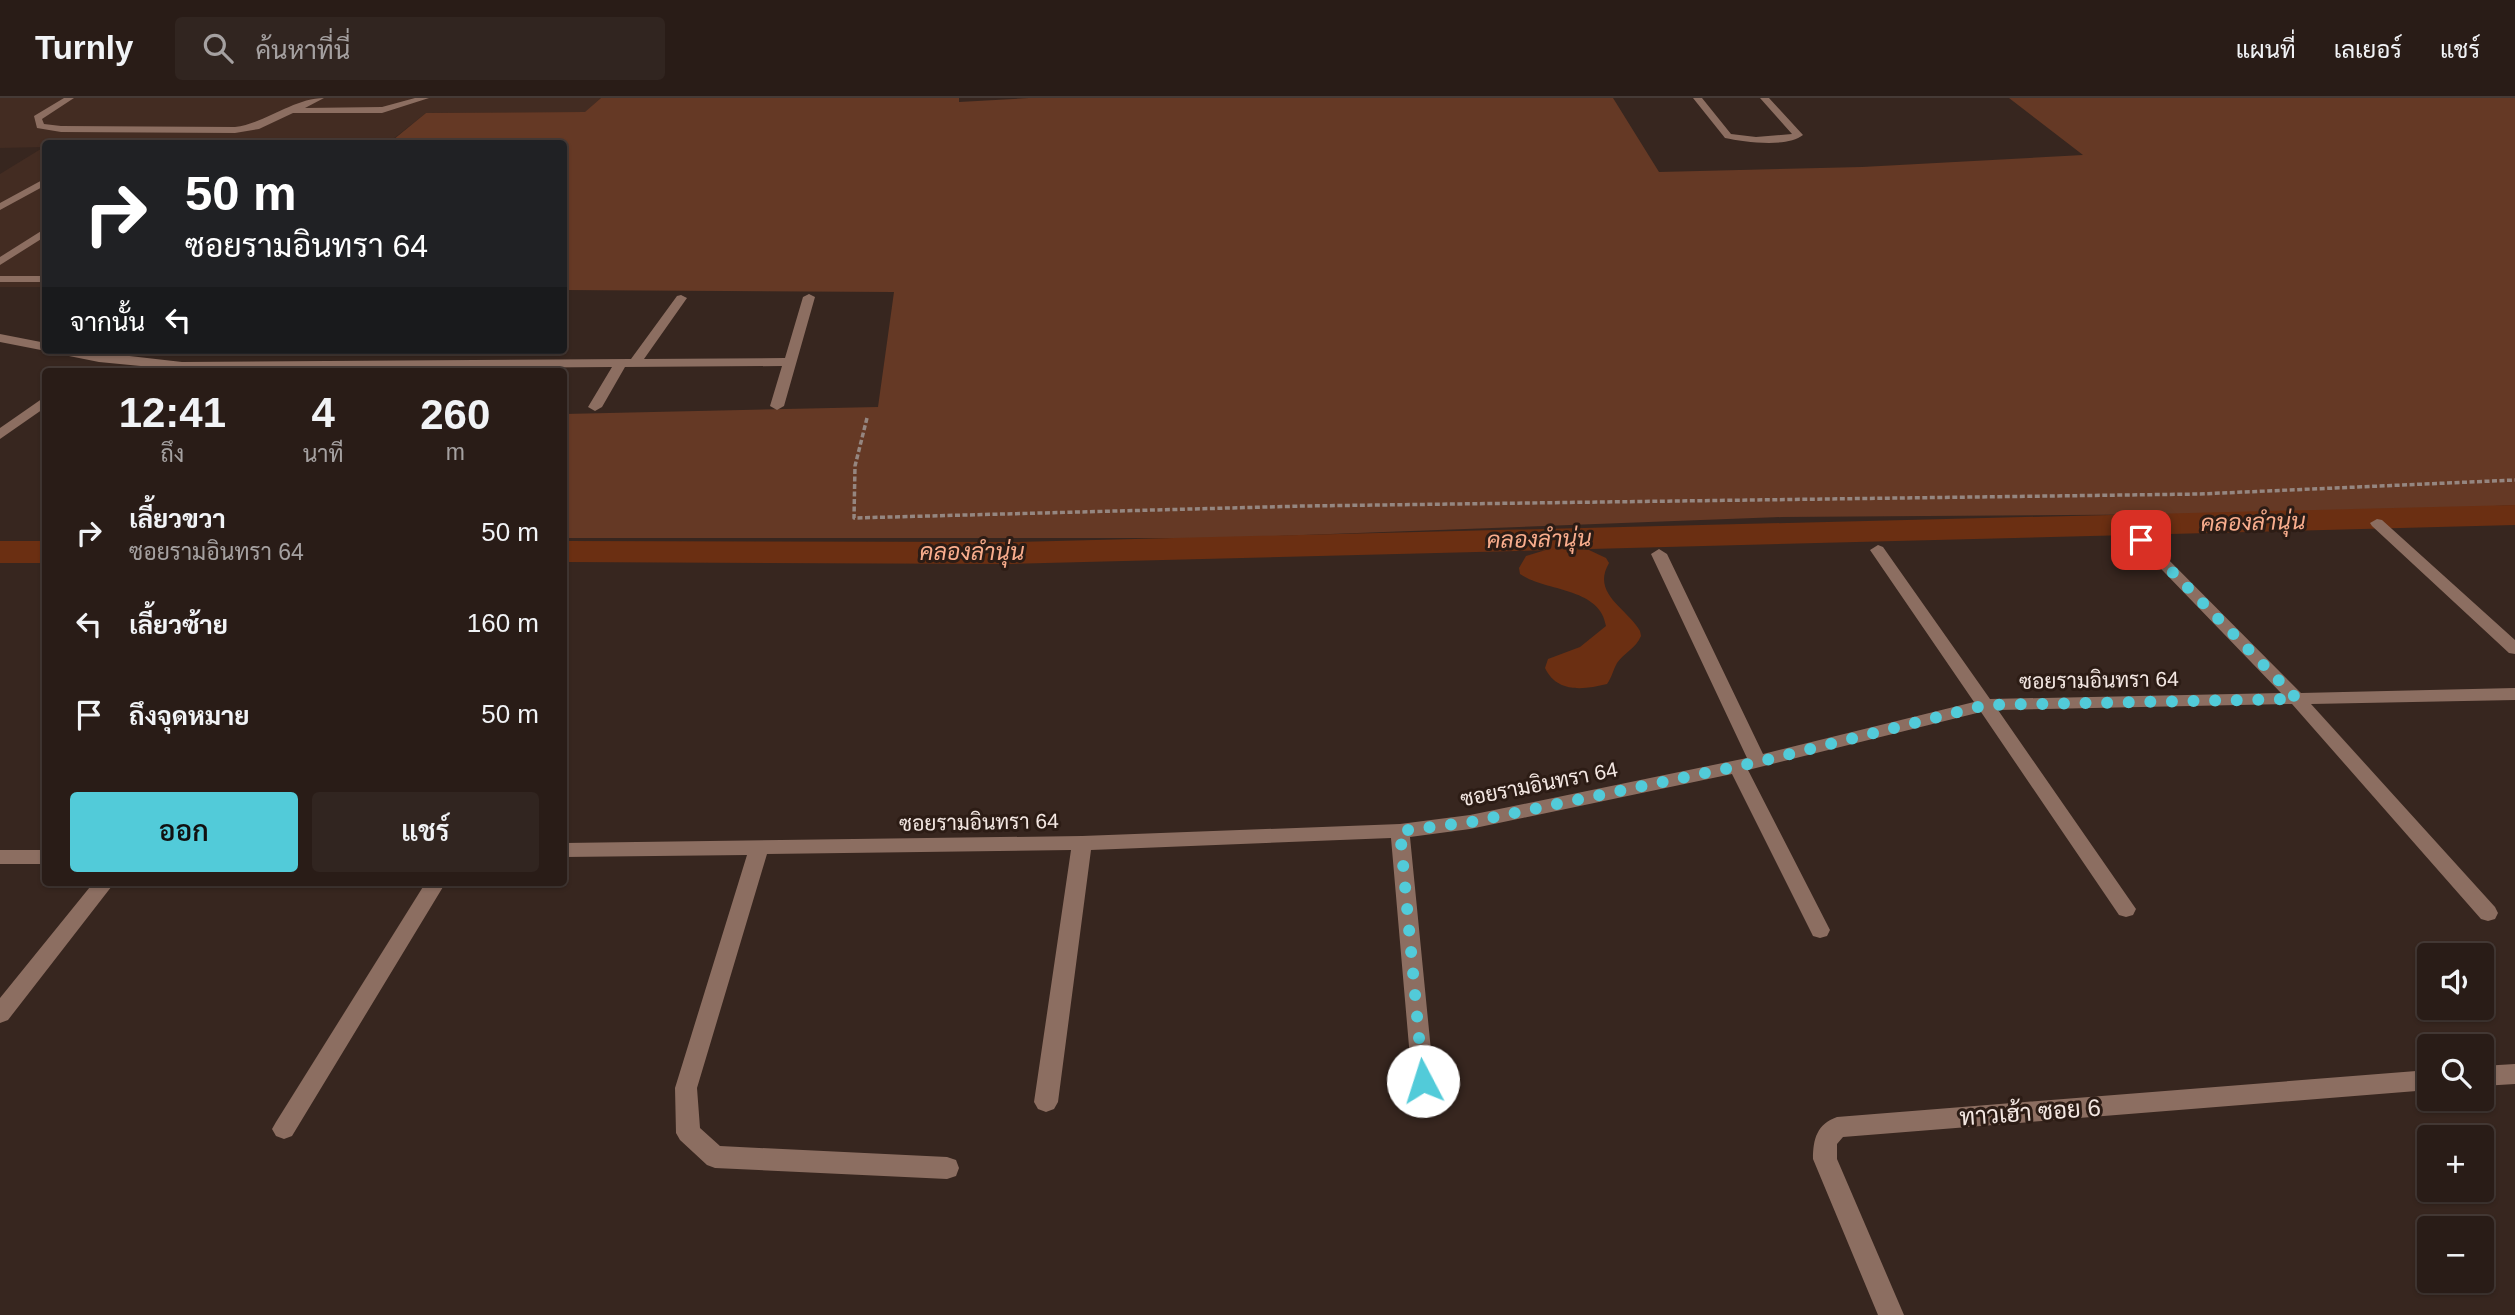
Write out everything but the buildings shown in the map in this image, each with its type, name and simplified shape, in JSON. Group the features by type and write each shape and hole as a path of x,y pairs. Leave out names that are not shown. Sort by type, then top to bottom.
{"street":[{"path":"70,98 37,118 40,126 133,130 256,127"},
{"path":"238,140 256,127 320,98"},
{"path":"289,111 382,110 425,98"},
{"path":"1697,98 1728,136 1756,140 1793,138 1798,135 1764,98"},
{"path":"116,140 133,130"},
{"path":"184,140 198,130"},
{"path":"0,207 42,183"},
{"path":"0,262 42,234"},
{"path":"0,279 42,279"},
{"path":"777,406 809,297"},
{"path":"595,407 681,298"},
{"path":"0,338 42,346"},
{"path":"78,354 182,366 257,368 295,365 432,368 460,364 790,362"},
{"path":"138,362 148,354"},
{"path":"295,365 306,354"},
{"path":"460,364 469,354"},
{"path":"87,368 99,358"},
{"path":"0,435 42,403"},
{"path":"2377,523 2515,649"},
{"path":"2141,540 2297,699 2488,913"},
{"path":"1878,550 2126,909"},
{"path":"1659,554 1758,762"},
{"name":"ซอยรามอินทรา 64","path":"567,850 1082,844 1400,831 1471,822 1758,762 1986,705 2515,694"},
{"path":"1737,766 1820,930"},
{"path":"1400,831 1423,1081"},
{"path":"1046,1102 1082,844"},
{"path":"759,848 686,1088 688,1133 715,1157 947,1168"},
{"path":"0,857 42,856"},
{"path":"0,1014 102,886"},
{"path":"284,1129 434,886"},
{"path":"2494,1075 2515,1074"},
{"name":"ทาวเฮ้า ซอย 6","path":"1891,1315 1825,1159 1825,1140 1837,1127 2417,1081"}],"path":[{"path":"867,418 855,466 854,518 1304,506 2200,494 2515,480"}],"shaded area":[{"path":"0,98 601,98 586,112 426,113 392,140 42,140 42,147 0,148"},
{"path":"601,98 959,98 959,102 1029,98 1613,98 1659,172 1862,167 2083,155 2009,98 2515,98 2515,505 2351,513 1782,517 1226,538 567,538 567,414 878,407 894,292 567,290 567,140 393,140 426,113 585,112"},
{"path":"42,148 42,287 0,287 0,174"},
{"path":"1549,549 1589,550 1606,558 1609,563 1604,583 1607,592 1640,631 1639,640 1617,663 1607,684 1589,688 1564,686 1556,682 1545,668 1548,659 1580,647 1606,626 1602,613 1583,597 1520,574 1519,568 1526,556"}],"waterway":[{"name":"คลองลำนุ่น","path":"567,552 1011,553 2515,515"},
{"name":"คลองลำนุ่น","path":"0,552 42,552"}],"route":[{"path":"1423,1081 1400,831 1471,822 1758,762 1986,705 2297,699 2141,540"}]}
